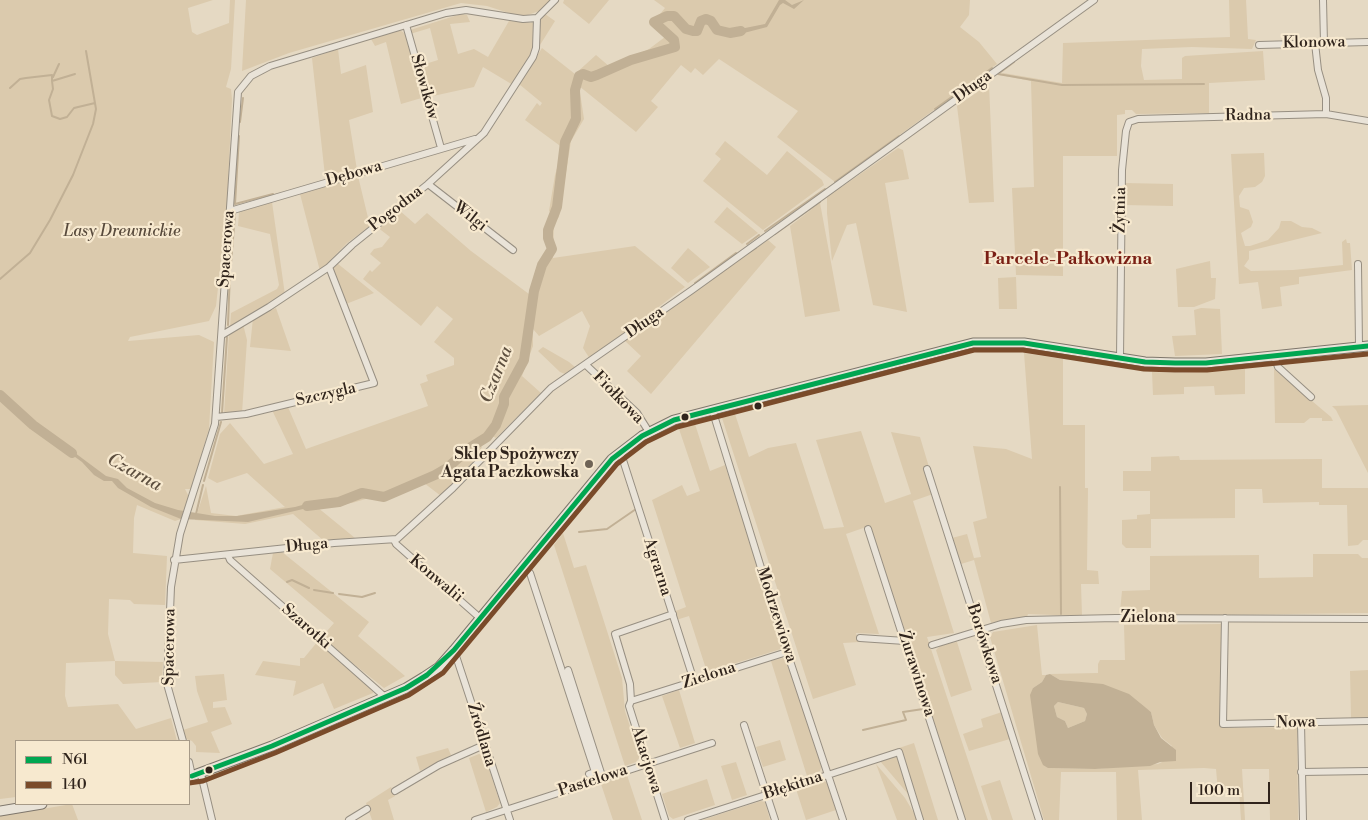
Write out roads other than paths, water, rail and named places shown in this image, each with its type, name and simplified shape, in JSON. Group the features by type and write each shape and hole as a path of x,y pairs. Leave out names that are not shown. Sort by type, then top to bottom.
{"main road":[{"path":"190,777 202,774 385,697 439,667 619,453 649,432 674,420 973,342 1024,343 1120,358 1174,363 1274,356 1363,346"},
{"path":"0,811 36,805"}],"street":[{"path":"537,18 555,0"},
{"name":"Długa","path":"174,560 334,543 394,540 406,532 454,488 542,396 1094,0"},
{"path":"1323,0 1324,43"},
{"name":"Spacerowa","path":"183,740 167,684 174,560 216,418 238,92 246,80 256,72 295,57 446,13 466,10 523,19 537,18"},
{"name":"Pogodna","path":"222,334 269,307 329,267 359,239 428,184 478,138 490,125 533,56 536,48 537,18"},
{"name":"Słowików","path":"406,25 442,148"},
{"name":"Klonowa","path":"1259,45 1368,42"},
{"path":"1315,43 1318,70 1326,98 1326,114"},
{"name":"Radna","path":"1129,122 1138,119 1326,114 1368,121"},
{"name":"Żytnia","path":"1120,358 1122,170 1126,131 1129,122"},
{"name":"Dębowa","path":"230,211 478,138"},
{"name":"Wilgi","path":"428,184 513,250"},
{"path":"1358,264 1363,346"},
{"name":"Szczygla","path":"216,418 246,414 374,382 329,267"},
{"path":"1274,356 1278,368 1311,397"},
{"name":"Fiołkowa","path":"586,365 637,413 649,432"},
{"name":"Modrzewiowa","path":"712,409 787,652 843,820"},
{"name":"Agrarna","path":"619,453 623,460 694,682"},
{"name":"Borówkowa","path":"927,469 980,630 1039,820"},
{"name":"Żurawinowa","path":"868,529 962,820"},
{"name":"Konwalii","path":"394,540 396,544 480,618"},
{"name":"Szarotki","path":"228,555 385,697"},
{"path":"530,574 595,772 589,774"},
{"name":"Akacjowa","path":"666,820 629,706 631,701 630,684 615,634 673,614"},
{"name":"Nowa","path":"1225,618 1223,724 1368,721"},
{"name":"Zielona","path":"932,645 1001,624 1026,620 1368,619"},
{"path":"860,638 905,641"},
{"name":"Źródlana","path":"454,650 510,820"},
{"name":"Zielona","path":"631,701 787,652"},
{"path":"568,670 602,773"},
{"path":"1301,723 1303,820"},
{"path":"744,725 775,820"},
{"name":"Pastelowa","path":"475,820 712,743"},
{"path":"394,791 439,765 484,745"},
{"name":"Błękitna","path":"688,820 898,752 920,820"},
{"path":"1301,772 1368,771"},
{"path":"202,774 212,820"},
{"path":"349,820 367,809"}],"waterway":[{"name":"Czarna","path":"307,506 339,502 362,493 384,497 447,468 471,447 487,437 496,425 504,404 504,397 524,360 534,291 542,265 552,249 548,238 548,230 557,207 565,142 576,119 575,90 579,76 583,74 591,77 631,60 675,47 674,40 654,22 667,16 674,16 686,29 693,31 697,31 701,21 706,19 711,21 717,30 730,33 741,31"},
{"path":"0,279 30,253 50,220 73,175 93,124 96,109 86,51"},
{"path":"998,74 1014,62"},
{"path":"53,77 59,64"},
{"path":"935,109 992,68"},
{"path":"75,74 52,81 53,89 49,100 52,116 60,119 67,117 74,108 95,103"},
{"path":"998,74 1062,85 1204,84"},
{"path":"10,88 20,79 52,75 52,81"},
{"path":"976,89 987,82"},
{"path":"240,122 243,98"},
{"path":"239,136 235,204 273,194"},
{"path":"835,182 899,136"},
{"path":"823,199 841,186"},
{"path":"765,231 825,189"},
{"path":"775,234 820,202"},
{"path":"231,263 235,214"},
{"path":"747,244 759,235"},
{"path":"748,253 756,248"},
{"path":"695,283 736,253"},
{"path":"228,325 230,272"},
{"path":"222,413 227,337"},
{"name":"Czarna","path":"0,395 33,425 72,453"},
{"path":"204,481 221,422"},
{"path":"196,514 203,485"},
{"path":"1060,487 1061,614"},
{"path":"579,532 607,529 636,509"},
{"path":"287,582 292,580 309,588"},
{"path":"314,590 333,593"},
{"path":"339,594 362,597 375,593"},
{"path":"863,730 906,720 903,712 923,709"}],"place":[{"name":"Sklep Spożywczy Agata Paczkowska","path":"589,464"}],"district":[{"name":"Parcele-Pałkowizna","path":"1068,260"}],"park label":[{"name":"Lasy Drewnickie","path":"122,232"}]}
